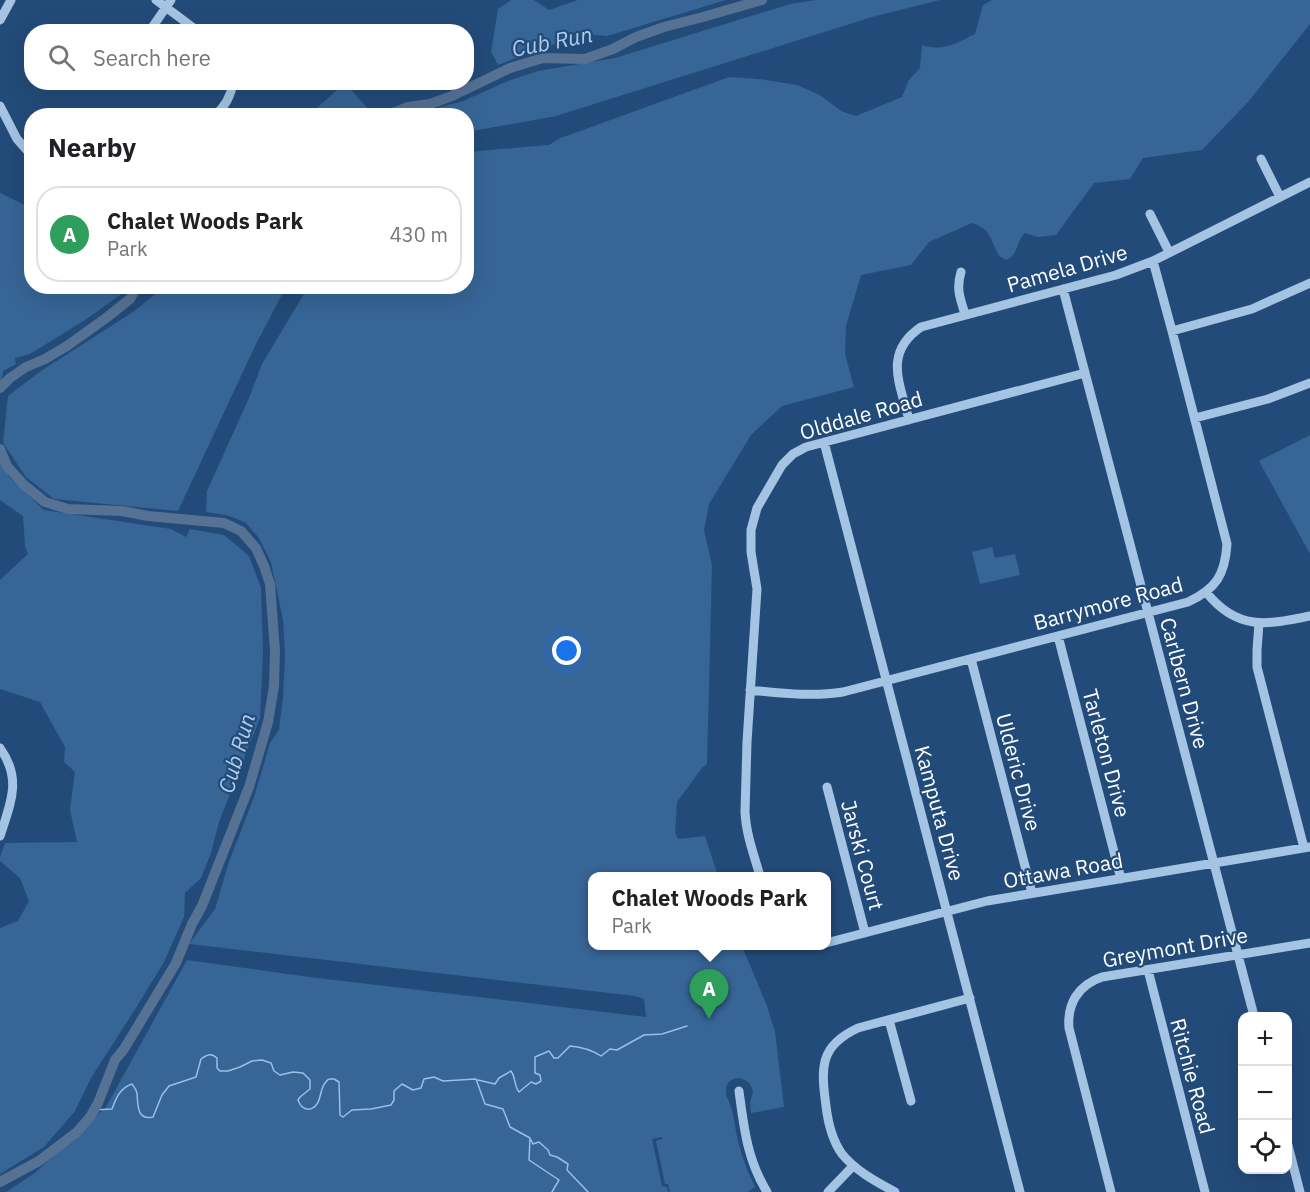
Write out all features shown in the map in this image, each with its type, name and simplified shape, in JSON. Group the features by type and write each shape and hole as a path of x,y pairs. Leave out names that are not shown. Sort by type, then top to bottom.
{"street":[{"path":"0,20 11,0"},
{"path":"156,0 169,4 190,24"},
{"path":"154,24 169,4"},
{"path":"222,108 231,90"},
{"path":"0,106 24,148"},
{"path":"1261,159 1280,197"},
{"name":"Pamela Drive","path":"909,420 897,370 897,360 901,347 912,333 921,327 1116,275 1153,261 1310,182"},
{"path":"1150,214 1169,252"},
{"name":"Barrymore Road","path":"750,690 825,695 843,692 1188,602 1206,592 1216,582 1226,558 1227,544 1153,261"},
{"path":"961,272 958,283 965,314"},
{"path":"1172,331 1252,309 1310,283"},
{"name":"Carlbern Drive","path":"1063,289 1253,1012"},
{"name":"Olddale Road","path":"759,872 745,823 747,742 757,589 751,530 753,516 760,501 786,460 801,449 824,442 1085,373"},
{"path":"1195,418 1268,399 1310,383"},
{"name":"Kamputa Drive","path":"824,442 1020,1192"},
{"path":"1206,592 1224,610 1240,618 1259,623 1273,623 1310,616"},
{"path":"1259,623 1257,667 1307,848"},
{"name":"Tarleton Drive","path":"1058,636 1121,879"},
{"name":"Ulderic Drive","path":"971,659 1032,893"},
{"path":"0,748 11,767 14,787 0,836"},
{"name":"Jarski Court","path":"827,787 865,933"},
{"name":"Ottawa Road","path":"831,942 987,901 1307,848"},
{"name":"Greymont Drive","path":"1112,1192 1069,1028 1070,1008 1080,989 1094,980 1310,943"},
{"name":"Ritchie Road","path":"1148,970 1205,1192"},
{"path":"895,1192 853,1166 837,1146 830,1127 823,1079 827,1054 845,1034 858,1028 970,998"},
{"path":"889,1020 911,1101"},
{"path":"739,1091 747,1145 754,1167 767,1192"},
{"path":"1292,1163 1300,1192"},
{"path":"828,1192 853,1166"}],"shaded area":[{"path":"511,0 534,0 549,10 578,0 726,0 607,36 586,34 498,65 491,52 498,9"},
{"path":"816,0 940,0 872,17 556,116 474,131 474,108 436,108 463,101 508,81 538,71 615,58 790,4"},
{"path":"992,0 1310,0 1310,24 1248,102 1202,150 1143,158 1130,179 1094,183 1056,235 1038,237 1025,233 1013,255 1006,260 999,256 987,232 979,225 972,223 929,242 911,265 861,275 846,326 845,354 854,387 782,406 751,435 709,504 704,530 712,565 707,764 677,802 675,833 678,839 705,836 717,872 588,872 588,950 744,950 767,1006 775,1032 784,1107 751,1113 750,1103 753,1091 747,1081 733,1079 727,1086 726,1094 741,1153 755,1187 747,1192 670,1192 668,1184 665,1184 656,1141 662,1137 652,1139 662,1186 667,1187 668,1192 6,1192 36,1172 106,1107 187,960 309,977 646,1017 644,999 635,996 189,944 215,909 229,862 255,794 270,743 279,730 285,655 283,620 271,562 259,538 245,522 226,515 206,512 207,491 262,364 304,294 474,294 474,151 549,145 558,139 729,77 797,85 820,95 841,111 856,116 902,97 909,80 920,68 922,45 943,47 975,34 983,5"},
{"path":"337,90 351,90 367,108 317,108"},
{"path":"0,193 24,205 24,294 121,294 30,354 15,358 16,364 3,371 0,393"},
{"path":"155,294 282,294 255,346 178,511 54,499 26,477 3,443 8,396 41,371 133,312"},
{"path":"1310,435 1310,554 1259,461"},
{"path":"0,461 10,478 44,510 171,529 186,537 190,529 224,535 249,556 261,588 263,652 260,718 219,822 211,853 201,878 185,893 184,917 164,962 91,1078 75,1111 44,1147 0,1174 0,928 18,921 29,901 20,878 0,861 0,857 5,843 77,842 70,810 75,772 64,762 65,747 40,702 0,689 0,580 28,554 25,546 23,516 0,500"},
{"path":"992,547 995,558 1015,554 1020,575 980,584 972,552"}],"waterway":[{"name":"Cub Run","path":"474,85 510,68 543,58 585,59 664,27 762,0"},
{"name":"Cub Run","path":"406,108 430,104 464,90"},
{"name":"Cub Run","path":"0,388 26,367 67,346 106,318 130,299 133,294"},
{"name":"Cub Run","path":"0,449 7,466 24,485 45,502 68,509 122,511 148,516 224,523 241,531 256,548 270,584 275,651 274,686 268,722 249,787 202,906 176,963 115,1060 90,1117 77,1132 39,1161 0,1182"},
{"path":"478,1080 495,1084 499,1078 511,1071 519,1092 531,1082 536,1084 541,1081 540,1075 535,1073 535,1057 549,1051 554,1058 558,1058 570,1046 586,1049 601,1056 610,1049 617,1050 644,1035 662,1034 687,1026"},
{"path":"94,1110 112,1109 121,1091 132,1084 136,1089 141,1114 147,1118 153,1117 162,1095 169,1086 196,1077 201,1059 209,1055 217,1058 217,1068 220,1071 228,1071 252,1061 262,1060 271,1063 274,1071 280,1075 293,1072 303,1073 310,1080 310,1089 298,1100 305,1109 317,1105 323,1086 329,1079 334,1079 339,1082 340,1115 343,1117 352,1110 391,1105 394,1100 394,1091 402,1084 413,1090 421,1088 424,1079 434,1077 443,1081 476,1079 485,1104 503,1109 510,1127 530,1138 529,1160 559,1180 552,1192"},
{"path":"531,1140 533,1144 539,1142 550,1155 568,1164 567,1170 588,1192"}],"place":[{"name":"Chalet Woods Park","path":"709,1019"}]}
